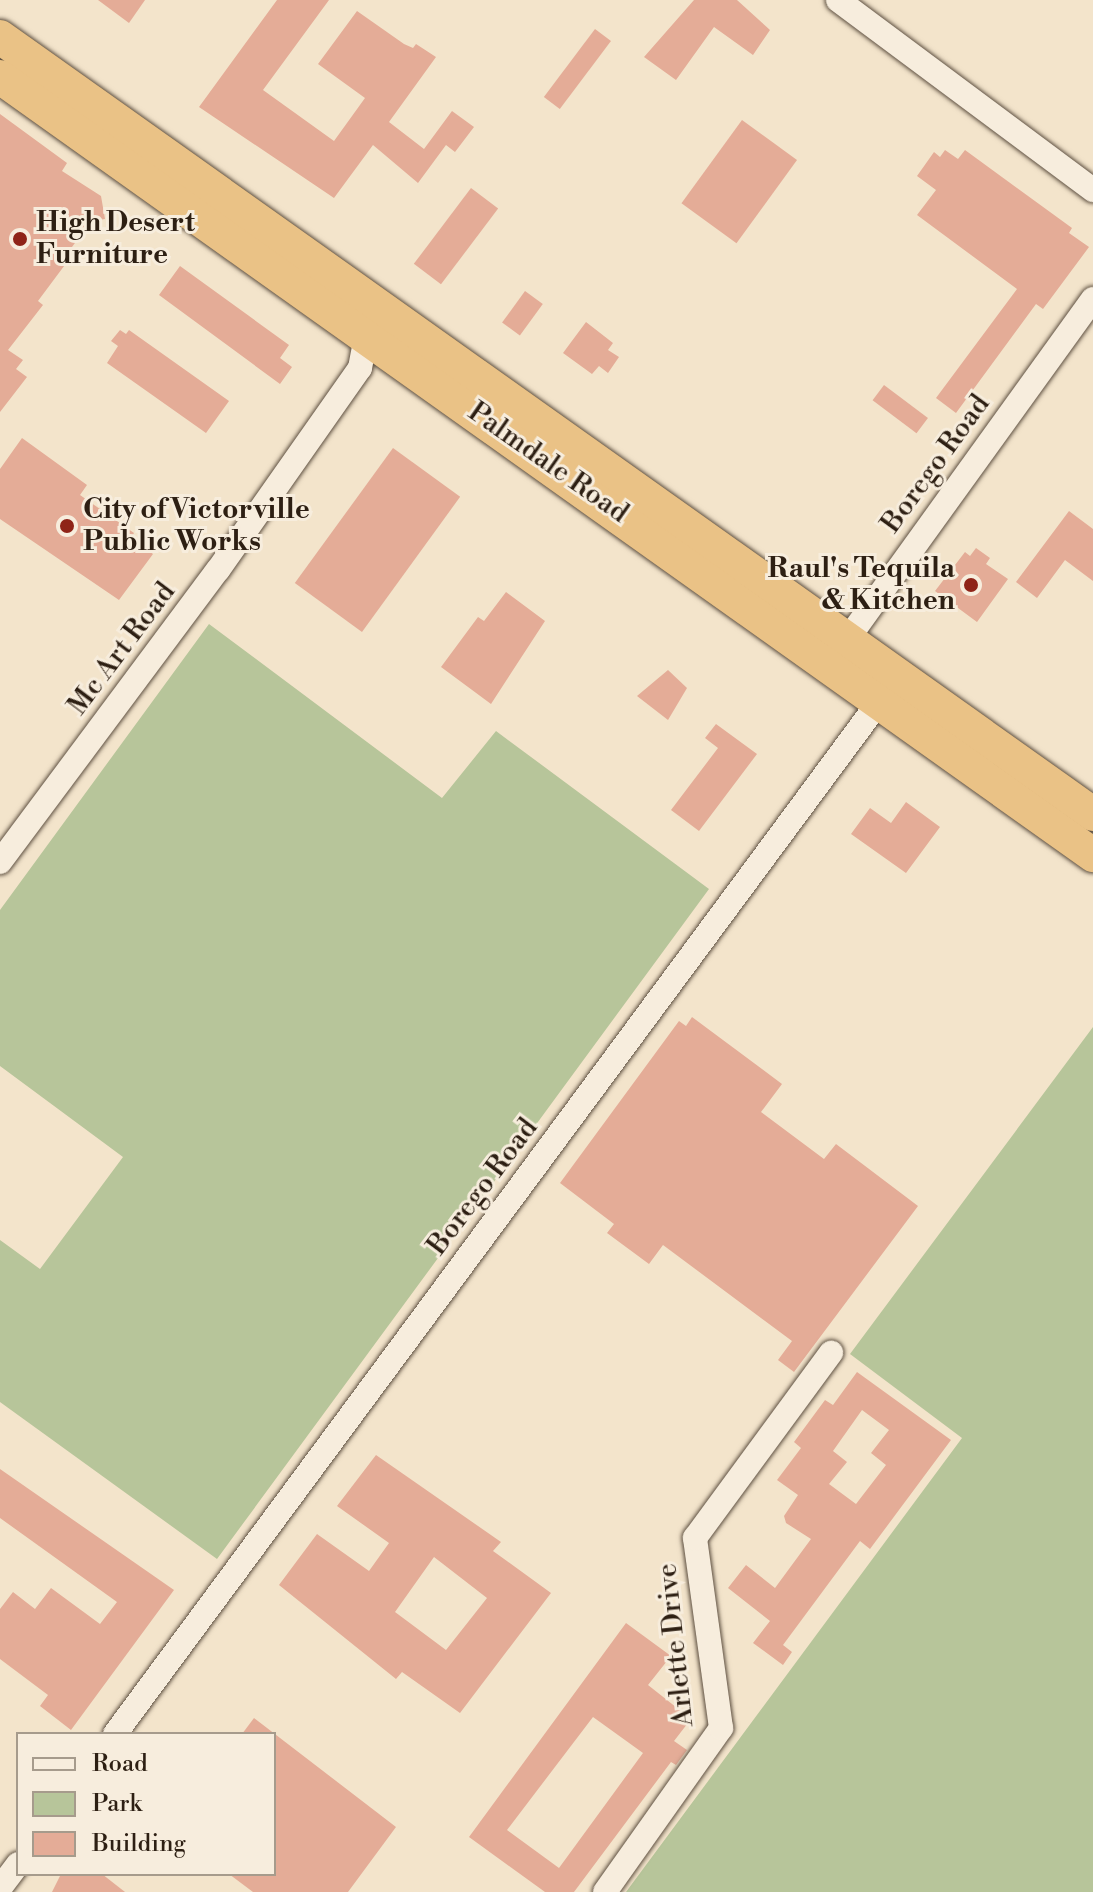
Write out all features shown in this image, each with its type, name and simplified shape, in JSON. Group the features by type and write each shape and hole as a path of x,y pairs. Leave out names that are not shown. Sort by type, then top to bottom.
{"highway":[{"name":"Palmdale Road","path":"0,37 377,303 839,652"},
{"name":"Palmdale Road","path":"0,77 365,334 890,687 1093,814"},
{"name":"Palmdale Road","path":"890,687 1093,855"}],"street":[{"path":"838,0 1093,190"},
{"name":"Borego Road","path":"839,652 1093,299"},
{"name":"Mc Art Road","path":"0,862 218,570 360,368 365,334 377,303"},
{"name":"Borego Road","path":"116,1732 890,687"},
{"name":"Arlette Drive","path":"605,1892 721,1728 695,1538 831,1353"},
{"path":"0,1888 16,1867"}],"green space":[{"path":"209,624 442,798 496,731 709,889 217,1559 0,1402 0,1240 40,1269 123,1157 0,1066 0,910"},
{"path":"1093,1027 1093,1892 626,1892 962,1438 850,1354"}],"building":[{"path":"98,0 145,0 129,23"},
{"path":"277,0 329,0 263,90 334,141 365,98 318,64 357,11 404,44 413,48 416,44 436,57 389,122 424,149 452,111 474,127 455,152 446,145 418,183 373,145 334,198 199,107"},
{"path":"694,0 737,0 770,30 753,55 714,27 676,80 644,57"},
{"path":"595,29 611,41 560,109 544,97"},
{"path":"0,114 67,163 62,171 101,196 105,219 91,221 72,247 76,250 38,301 43,305 8,350 23,360 16,369 27,377 0,412"},
{"path":"742,120 797,160 736,243 681,203"},
{"path":"945,150 958,159 965,150 1072,228 1069,233 1089,247 1043,309 1036,304 956,413 936,398 1017,289 917,215 936,190 917,176 934,152 940,157"},
{"path":"471,188 498,208 441,284 414,264"},
{"path":"180,266 289,345 280,358 292,367 280,384 159,295"},
{"path":"525,291 543,304 520,335 502,323"},
{"path":"586,322 613,343 608,350 619,357 608,373 599,366 592,374 563,353"},
{"path":"120,330 126,334 129,330 229,401 206,433 107,363 118,346 111,341"},
{"path":"884,385 928,418 916,433 873,400"},
{"name":"City of Victorville Public Works","path":"22,438 87,485 80,495 134,533 131,538 153,554 119,600 0,519 0,469"},
{"path":"393,448 460,497 362,632 295,583"},
{"path":"1069,511 1093,529 1093,581 1065,560 1037,598 1016,582"},
{"name":"Raul's Tequila & Kitchen","path":"976,548 990,558 986,564 1008,579 977,622 935,591 965,552 970,556"},
{"path":"506,592 545,621 491,704 441,667 478,617 484,621"},
{"path":"668,670 687,688 668,720 637,696"},
{"path":"716,724 757,754 699,831 671,810 718,748 705,738"},
{"path":"906,802 940,827 906,873 851,834 870,808 891,823"},
{"path":"692,1017 782,1084 761,1112 824,1159 836,1144 918,1206 794,1372 778,1360 792,1341 663,1245 649,1264 607,1233 614,1224 560,1183 679,1021 686,1026"},
{"path":"857,1372 951,1440 870,1549 860,1541 783,1645 792,1652 783,1665 753,1643 770,1621 728,1588 746,1565 775,1588 811,1539 786,1523 784,1516 798,1495 777,1480 801,1448 794,1442 825,1400 833,1405","holes":["862,1410 889,1430 871,1453 886,1465 856,1504 829,1484 847,1462 833,1451"]},
{"path":"376,1455 501,1542 493,1551 551,1593 460,1713 402,1672 396,1679 279,1585 317,1534 369,1571 389,1543 337,1506","holes":["434,1557 487,1598 446,1650 395,1612"]},
{"path":"0,1469 174,1590 71,1730 40,1706 48,1695 0,1659 0,1609 13,1592 35,1609 51,1588 100,1624 117,1602 0,1518"},
{"path":"626,1623 671,1656 648,1685 691,1719 674,1741 687,1750 676,1765 671,1762 574,1892 545,1892 469,1837","holes":["593,1717 643,1753 559,1868 507,1830"]},
{"path":"254,1718 272,1732 244,1732"},
{"path":"276,1735 396,1827 348,1892 253,1892 232,1876 276,1876"},
{"path":"60,1876 105,1876 125,1892 52,1892"}],"place":[{"name":"High Desert Furniture","path":"20,239"},
{"name":"City of Victorville Public Works","path":"67,526"},
{"name":"Raul's Tequila & Kitchen","path":"971,585"}]}
